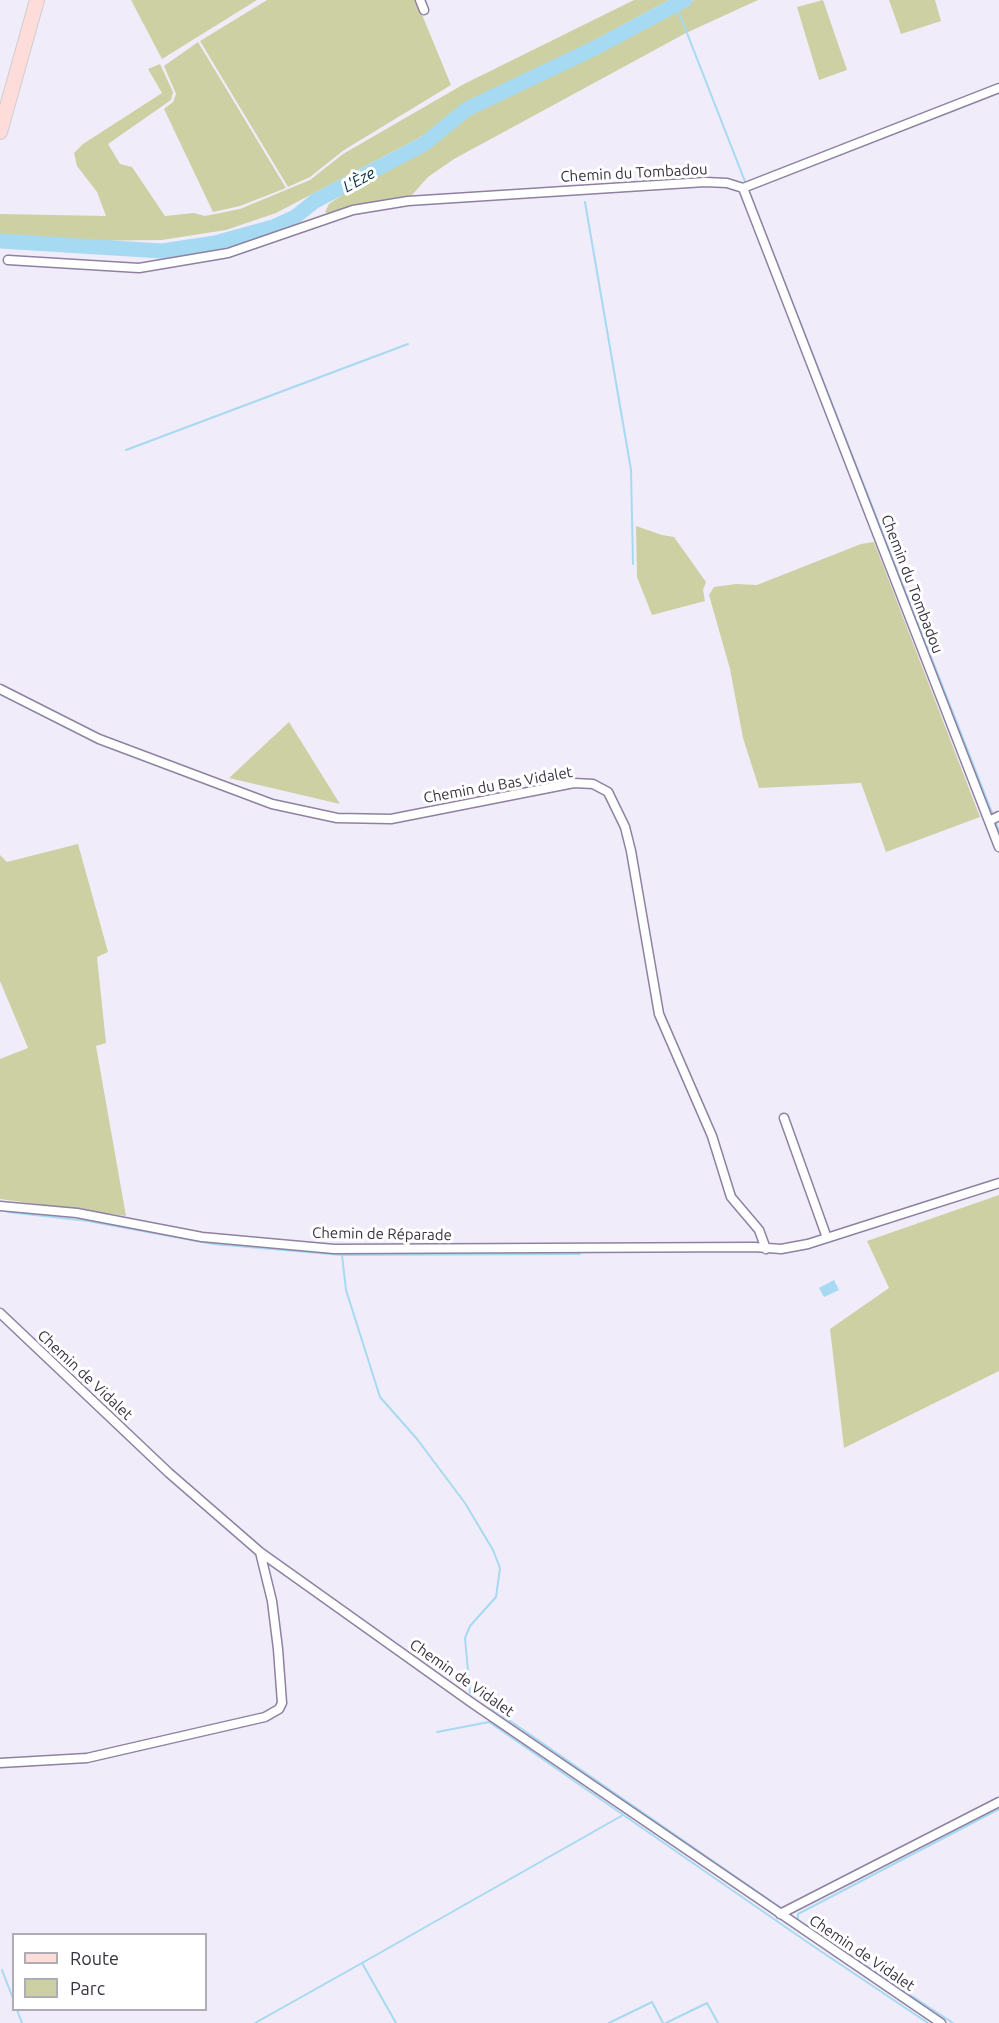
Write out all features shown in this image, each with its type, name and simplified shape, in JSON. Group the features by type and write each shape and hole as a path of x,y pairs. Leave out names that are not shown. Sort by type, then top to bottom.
{"main road":[{"path":"0,132 37,0"}],"street":[{"path":"420,0 424,10"},
{"path":"743,188 999,88"},
{"name":"Chemin du Tombadou","path":"8,260 139,268 228,253 353,210 408,201 705,182 727,183 743,188 999,847"},
{"name":"Chemin du Bas Vidalet","path":"0,689 99,739 272,804 337,818 391,819 574,783 593,784 608,792 625,827 631,851 659,1014 712,1136 731,1197 759,1230 766,1249"},
{"path":"989,821 999,816"},
{"path":"784,1118 827,1238"},
{"name":"Chemin de Réparade","path":"0,1206 77,1213 202,1237 334,1249 766,1249 790,1247 827,1238 999,1183"},
{"name":"Chemin de Vidalet","path":"0,1313 169,1473 260,1552 472,1703 941,2023"},
{"path":"0,1763 87,1758 265,1717 279,1709 282,1703 278,1649 272,1600 260,1552"},
{"path":"780,1914 999,1802"}],"green space":[{"path":"131,0 257,0 162,59"},
{"path":"267,0 416,0 451,85 344,150 310,177 288,187 200,41"},
{"path":"634,0 669,0 495,94 463,108 419,138 276,213 226,230 162,240 0,239 0,214 106,216 97,192 77,166 74,153 83,144 162,93 148,69 160,64 173,92 171,100 108,144 120,164 132,167 165,216 194,213 205,216 240,209 310,180 343,154 464,84"},
{"path":"694,0 758,0 686,33 454,159 428,177 412,195 351,206 329,214 325,212 329,204 348,191 440,139 469,110 604,48"},
{"path":"823,0 847,70 819,80 797,7"},
{"path":"889,0 935,0 941,21 901,34"},
{"path":"198,42 286,188 240,206 213,212 164,109 173,102 176,94 164,66"},
{"path":"636,526 674,537 706,582 703,590 705,601 652,615 637,577"},
{"path":"874,542 980,817 886,852 861,783 759,788 743,738 730,669 709,595 714,587 736,584 757,585 861,544"},
{"path":"289,722 340,804 229,778"},
{"path":"78,844 108,952 97,957 106,1043 96,1046 126,1216 0,1199 0,1059 28,1048 0,981 0,855 7,862"},
{"path":"999,1195 999,1371 844,1448 830,1329 889,1288 867,1241"}],"water":[{"path":"834,1280 839,1290 824,1297 819,1288"}],"waterway":[{"name":"L'Èze","path":"0,241 162,251 215,243 273,227 295,217 315,201 424,144 467,109 595,48 685,0"},
{"path":"676,5 746,184"},
{"path":"748,189 993,815"},
{"path":"585,202 631,470 633,564"},
{"path":"126,450 408,344"},
{"path":"995,820 999,832"},
{"path":"8,1212 88,1221 213,1244 342,1255"},
{"path":"470,1693 465,1638 470,1626 496,1597 500,1568 493,1550 465,1503 417,1439 380,1397 346,1290 342,1255 580,1254"},
{"path":"490,1707 784,1910"},
{"path":"437,1732 489,1722 928,2023"},
{"path":"798,1921 798,1914 999,1809"},
{"path":"396,2023 362,1963 623,1815"},
{"path":"813,1931 953,2023"},
{"path":"255,2023 362,1963"},
{"path":"2,1970 12,1996"},
{"path":"609,2023 652,2002 663,2023"},
{"path":"666,2023 707,2003 718,2023"},
{"path":"17,2011 22,2023"}]}
